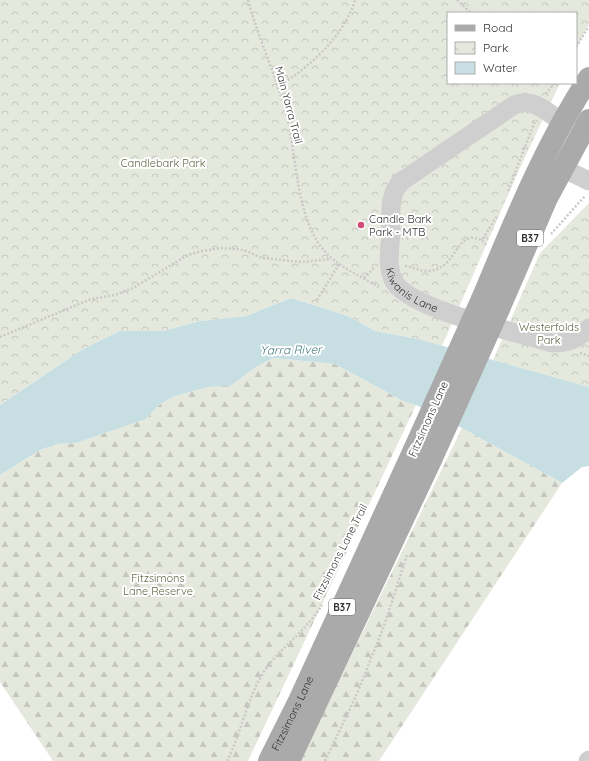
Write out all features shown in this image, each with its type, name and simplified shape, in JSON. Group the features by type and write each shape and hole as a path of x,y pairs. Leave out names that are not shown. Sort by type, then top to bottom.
{"main road":[{"name":"Fitzsimons Lane","path":"491,304 527,191 562,122 589,78"},
{"name":"Fitzsimons Lane","path":"289,761 422,456 491,304 562,168 589,120"},
{"name":"Fitzsimons Lane","path":"269,761 422,456"}],"lane":[{"name":"Kiwanis Lane","path":"562,122 528,101 521,102 514,105 396,186 392,199 391,272 399,288 452,315 552,343 562,343 572,340 581,336 589,328"},
{"path":"562,168 589,181"}],"path":[{"name":"Main Yarra Trail","path":"248,0 278,87 289,126 307,216"},
{"path":"278,87 302,71 330,44 351,13 355,0"},
{"path":"457,0 470,12"},
{"path":"577,45 589,26"},
{"path":"364,278 378,264 390,262 426,271 435,270 444,266 452,258 464,241 472,238 482,240"},
{"path":"0,337 91,299 115,295 133,288 188,255 202,251 222,248 244,250 262,258 301,262 332,259"},
{"path":"317,300 339,264"},
{"path":"325,761 356,696 384,626 408,552"},
{"name":"Fitzsimons Lane Trail","path":"227,761 256,686 264,671 276,656 309,623 326,599"}],"green space":[{"name":"Candlebark Park","path":"0,0 589,0 589,23 577,48 577,12 447,12 447,84 560,84 519,170 442,346 418,339 375,331 348,316 291,298 246,316 200,321 163,331 120,331 83,349 0,405"},
{"name":"Westerfolds Park","path":"589,203 589,387 493,360 540,253"},
{"name":"Fitzsimons Lane Reserve","path":"273,358 335,364 403,401 416,405 248,761 53,761 0,682 0,475 40,450 58,444 76,443 146,419 160,404 175,396 209,387 230,385 256,367"},
{"path":"462,428 562,483 379,761 300,761"}],"water":[{"name":"Yarra River","path":"291,298 348,316 375,331 418,339 589,387 589,466 582,467 562,483 462,428 416,405 403,401 335,364 273,358 256,367 230,386 209,387 175,396 160,404 146,419 76,443 58,444 40,450 0,475 0,405 83,349 120,331 163,331 200,321 246,316"}],"place":[{"name":"Candle Bark Park - MTB","path":"361,225"}]}
